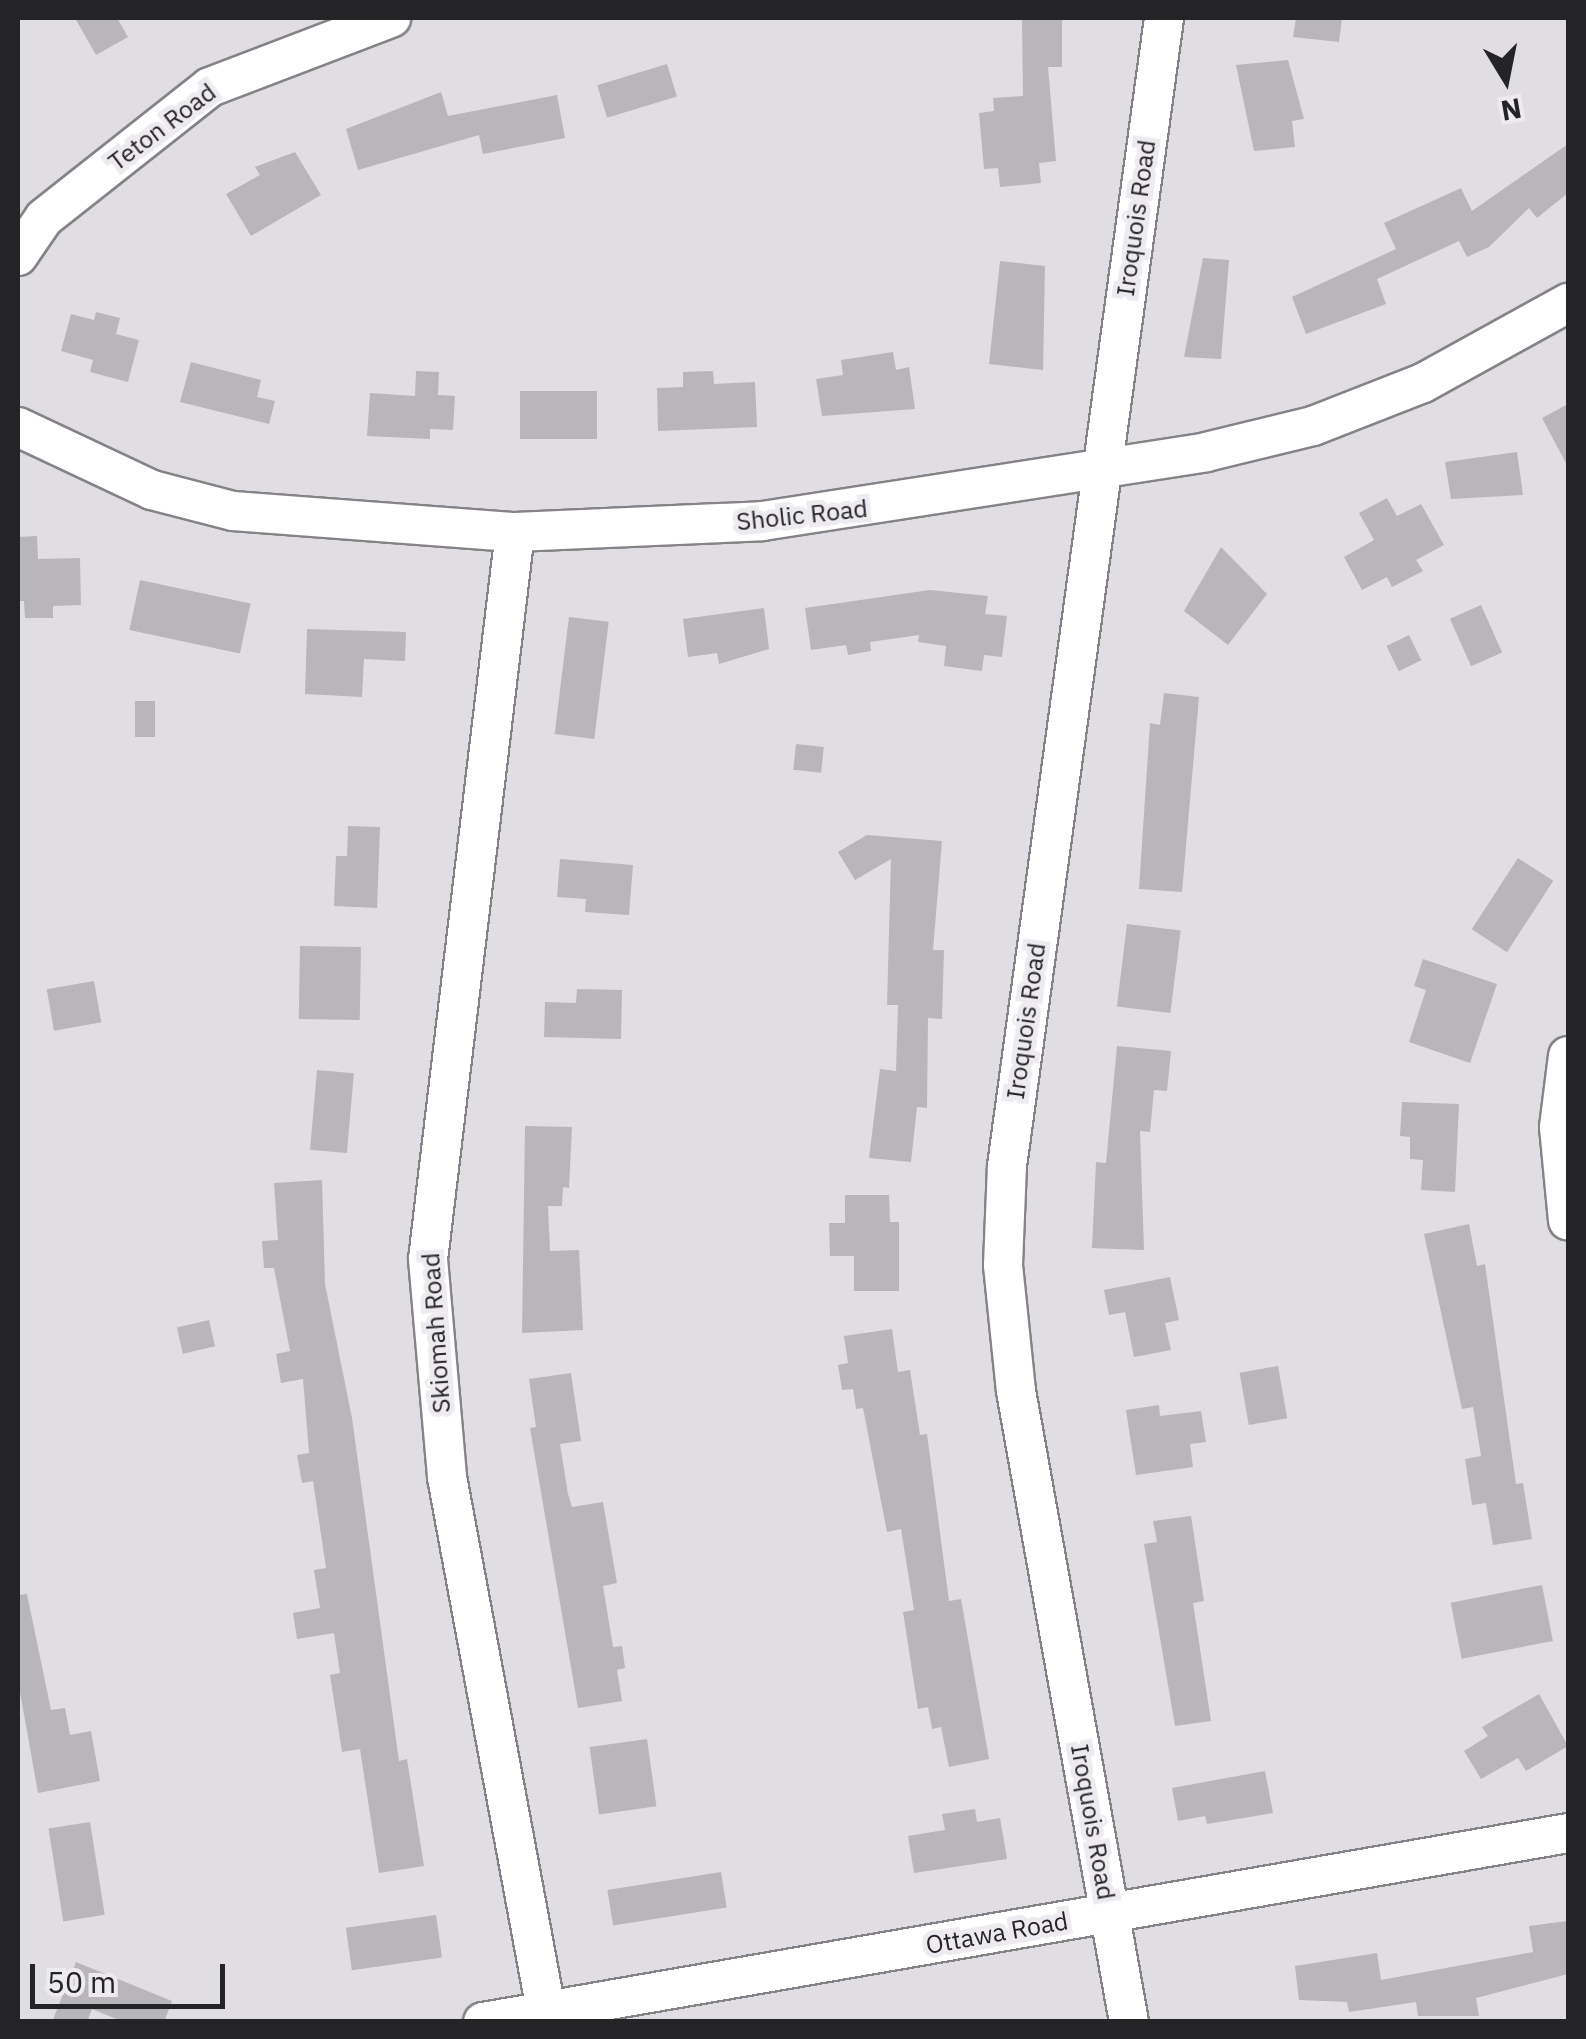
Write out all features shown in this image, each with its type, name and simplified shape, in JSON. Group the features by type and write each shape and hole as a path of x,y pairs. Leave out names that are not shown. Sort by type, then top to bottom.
{"street":[{"name":"Teton Road","path":"18,256 44,218 210,87 390,18"},
{"name":"Iroquois Road","path":"1129,2022 1016,1391 1003,1266 1007,1166 1164,18"},
{"name":"Sholic Road","path":"18,427 152,490 233,511 514,532 762,521 1101,470 1313,426 1440,375 1568,304"},
{"name":"Skiomah Road","path":"514,532 428,1259 447,1477 546,2010"},
{"path":"1568,1056 1559,1127 1568,1221"},
{"name":"Ottawa Road","path":"484,2022 1568,1832"}],"building":[{"path":"75,18 117,18 128,37 96,55"},
{"path":"1022,18 1062,18 1062,67 1048,67 1056,161 1039,163 1041,183 1000,187 998,168 984,169 979,113 994,111 993,98 1023,96"},
{"path":"1296,18 1342,18 1339,42 1293,37"},
{"path":"1288,60 1304,119 1292,121 1295,147 1254,151 1236,65"},
{"path":"667,64 677,97 607,118 597,85"},
{"path":"441,92 448,116 557,95 565,138 483,154 479,135 358,170 346,129"},
{"path":"1568,144 1568,193 1537,218 1529,208 1489,247 1467,257 1459,241 1377,279 1386,304 1306,334 1292,297 1396,249 1384,223 1461,188 1472,211"},
{"path":"295,152 321,195 251,236 226,194 260,175 255,167"},
{"path":"1203,258 1229,260 1221,359 1184,357"},
{"path":"1000,261 1045,266 1043,370 989,364"},
{"path":"96,312 120,318 116,334 139,340 128,382 90,372 93,360 61,351 71,314 94,320"},
{"path":"893,352 896,370 909,367 915,409 822,416 816,379 843,375 841,360"},
{"path":"191,362 261,380 257,397 275,401 269,424 180,402"},
{"path":"416,371 439,372 438,395 455,396 453,430 430,429 430,439 367,436 370,393 415,396"},
{"path":"713,371 714,384 755,382 757,427 658,431 657,388 683,387 683,372"},
{"path":"520,391 597,391 597,439 520,439"},
{"path":"1568,404 1568,467 1542,418"},
{"path":"1517,452 1523,495 1451,499 1445,462"},
{"path":"1387,498 1397,516 1421,504 1444,545 1416,560 1423,571 1392,587 1387,577 1362,590 1344,557 1374,540 1359,513"},
{"path":"37,536 38,559 80,558 81,605 53,606 53,618 25,618 24,601 18,601 18,537"},
{"path":"1221,547 1267,594 1228,645 1184,611"},
{"path":"140,580 251,603 240,653 129,630"},
{"path":"930,590 988,596 985,614 1007,616 1002,657 984,655 982,671 944,666 946,646 918,642 919,635 870,642 871,651 848,655 846,645 811,650 805,608"},
{"path":"1481,605 1502,653 1471,666 1450,619"},
{"path":"764,608 769,649 719,664 717,653 688,657 683,619"},
{"path":"569,617 609,622 594,739 555,734"},
{"path":"307,629 406,632 405,661 364,659 362,697 305,694"},
{"path":"1409,635 1421,660 1399,671 1387,646"},
{"path":"1164,693 1199,697 1182,892 1139,889 1150,723 1160,725"},
{"path":"135,701 155,701 155,737 135,737"},
{"path":"796,744 824,747 821,773 793,770"},
{"path":"348,826 380,827 377,908 334,906 336,856 347,856"},
{"path":"867,835 942,841 933,950 944,950 942,1019 928,1018 927,1108 917,1107 911,1162 869,1158 880,1069 896,1071 898,1005 887,1005 891,859 855,880 838,852"},
{"path":"1518,858 1553,881 1507,952 1472,929"},
{"path":"560,859 633,865 629,915 585,912 586,899 557,897"},
{"path":"1127,924 1181,931 1170,1013 1117,1006"},
{"path":"300,946 361,947 360,1020 299,1019"},
{"path":"1423,959 1497,984 1470,1063 1409,1042 1426,990 1414,986"},
{"path":"94,981 101,1022 54,1031 47,989"},
{"path":"577,989 622,990 621,1039 544,1037 545,1002 576,1003"},
{"path":"1117,1046 1171,1051 1167,1091 1154,1090 1150,1132 1140,1131 1144,1250 1092,1248 1096,1162 1106,1163"},
{"path":"317,1070 354,1073 347,1153 310,1150"},
{"path":"1402,1102 1459,1104 1455,1192 1421,1190 1423,1160 1410,1159 1410,1137 1400,1136"},
{"path":"525,1126 572,1127 569,1188 563,1187 562,1206 548,1206 550,1251 579,1250 583,1330 522,1333"},
{"path":"322,1180 325,1284 352,1418 399,1761 407,1759 424,1866 379,1873 360,1749 342,1752 330,1675 340,1673 334,1633 297,1639 293,1613 320,1608 314,1570 326,1568 313,1481 302,1483 297,1455 309,1453 303,1379 281,1383 276,1354 290,1351 274,1268 264,1268 262,1241 278,1240 274,1183"},
{"path":"845,1195 889,1195 890,1222 899,1222 899,1291 854,1291 854,1256 830,1256 829,1223 845,1223"},
{"path":"1469,1224 1477,1266 1485,1264 1516,1484 1523,1483 1532,1539 1493,1545 1486,1503 1472,1505 1465,1459 1481,1456 1473,1407 1462,1409 1424,1234"},
{"path":"1170,1277 1179,1320 1165,1323 1171,1350 1134,1357 1125,1312 1109,1315 1104,1290"},
{"path":"209,1320 215,1346 183,1354 177,1327"},
{"path":"892,1329 898,1372 910,1370 920,1435 927,1434 949,1601 961,1599 989,1759 949,1767 941,1727 932,1729 928,1707 918,1709 903,1612 914,1610 901,1529 887,1532 863,1408 856,1409 853,1389 842,1390 838,1365 848,1363 844,1336"},
{"path":"1278,1366 1287,1418 1249,1425 1240,1373"},
{"path":"571,1373 581,1441 560,1444 568,1494 572,1507 603,1502 617,1583 603,1586 613,1647 622,1646 625,1668 617,1670 622,1701 578,1708 530,1428 536,1427 529,1379"},
{"path":"1159,1405 1160,1416 1201,1411 1206,1442 1190,1444 1193,1467 1136,1475 1126,1410"},
{"path":"1191,1516 1204,1601 1193,1603 1211,1721 1175,1726 1144,1544 1157,1542 1153,1521"},
{"path":"1542,1585 1553,1641 1462,1659 1451,1603"},
{"path":"27,1594 51,1710 65,1708 70,1735 91,1731 100,1781 38,1793 18,1681 18,1595"},
{"path":"1539,1694 1568,1746 1526,1771 1518,1758 1481,1779 1464,1751 1488,1736 1482,1727"},
{"path":"647,1739 656,1806 599,1814 590,1747"},
{"path":"1265,1771 1273,1813 1207,1824 1205,1816 1178,1821 1172,1788"},
{"path":"975,1809 977,1822 1000,1818 1007,1859 914,1873 908,1836 945,1830 942,1814"},
{"path":"90,1822 105,1915 63,1921 49,1829"},
{"path":"721,1872 727,1908 613,1926 607,1890"},
{"path":"436,1915 442,1958 352,1970 346,1928"},
{"path":"1567,1921 1568,1974 1476,1998 1479,2016 1418,2016 1416,2002 1349,2012 1347,2002 1299,2000 1295,1966 1377,1953 1381,1980 1533,1952 1529,1926"},
{"path":"76,1962 172,2001 164,2022 124,2022 92,2009 87,2022 52,2022"}]}
